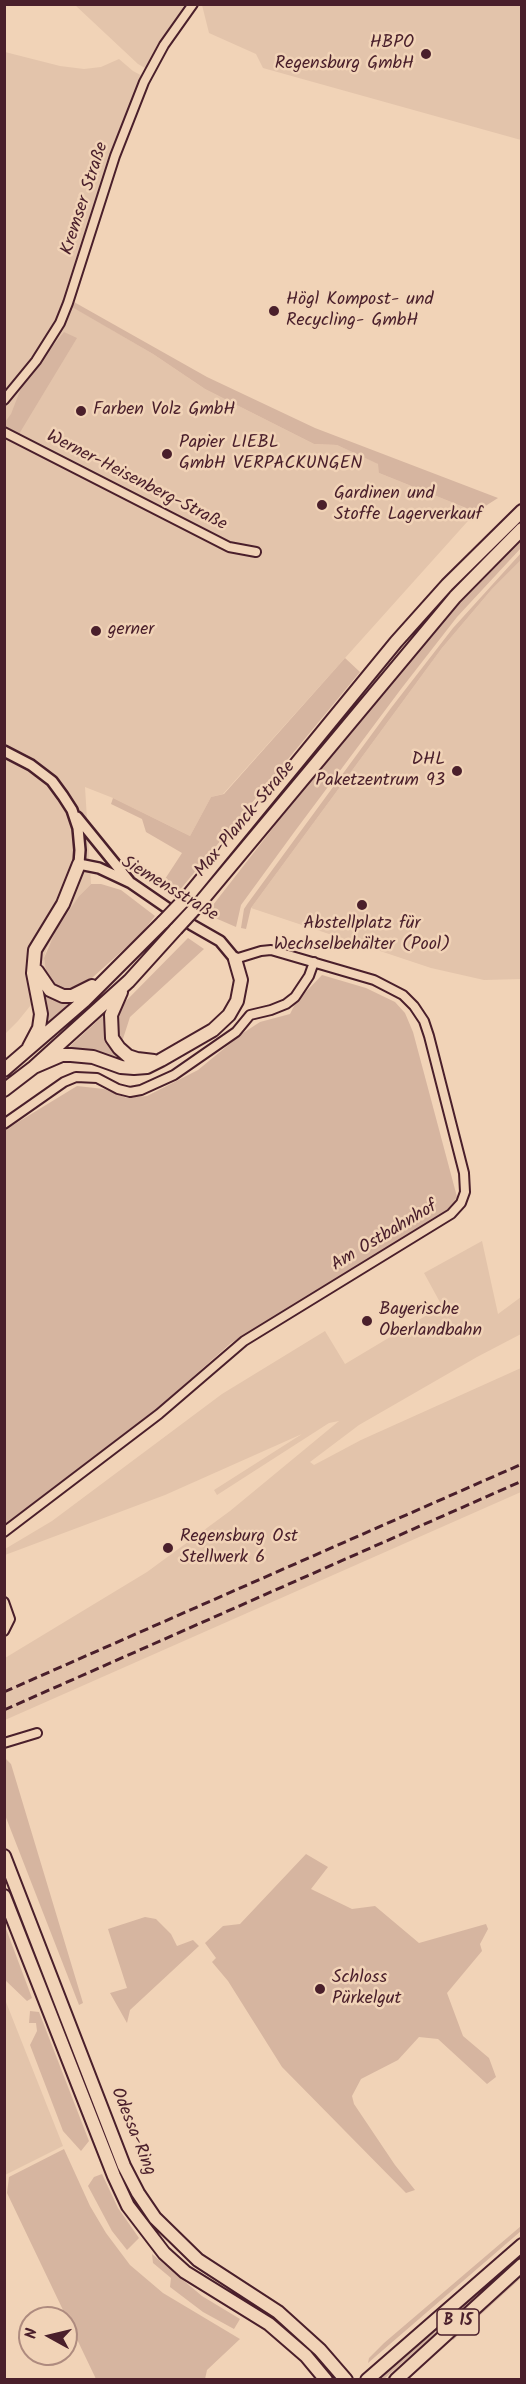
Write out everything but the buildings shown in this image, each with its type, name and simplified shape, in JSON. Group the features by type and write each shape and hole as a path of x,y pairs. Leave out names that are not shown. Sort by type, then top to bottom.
{"main road":[{"name":"Max-Planck-Straße","path":"4,1070 26,1053 118,969 187,897 396,642 447,585 522,511"},
{"name":"Max-Planck-Straße","path":"4,1089 34,1067 129,981 199,904 455,597 522,529"},
{"path":"26,1053 39,1028 41,1014 33,963 35,950 63,904 79,864"},
{"path":"34,1067 62,1055 93,1056 122,1067 134,1068 147,1067 161,1060 213,1030 229,1016 237,1001 241,980 235,959"},
{"path":"33,963 40,979 50,990 63,996 82,993 118,969"},
{"path":"129,981 117,999 111,1015 112,1038 128,1056 147,1061 161,1060"},
{"name":"Odessa-Ring","path":"4,1856 124,2166 138,2193 155,2218 198,2260 285,2317 320,2350 346,2379"},
{"name":"Odessa-Ring","path":"4,1896 114,2176 128,2206 164,2253 185,2272 269,2324 306,2356 326,2379"},
{"name":"B 15","path":"367,2379 522,2245"},
{"name":"B 15","path":"396,2379 522,2265"}],"street":[{"name":"Kremser Straße","path":"4,400 36,361 60,323 69,303 115,156 144,82 164,45 193,4"},
{"name":"Werner-Heisenberg-Straße","path":"4,432 230,547 256,552"},
{"path":"4,751 31,765 52,781 72,810 131,883"},
{"path":"72,810 80,838 79,864"},
{"name":"Siemensstraße","path":"79,864 99,868 131,883 192,925 220,941 235,959"},
{"name":"Am Ostbahnhof","path":"4,1532 159,1414 244,1341 451,1214 461,1203 465,1192 464,1173 429,1036 419,1012 403,995 388,986 314,962 271,950 235,959"},
{"path":"4,1124 64,1082 76,1077 97,1078 118,1089 130,1092 141,1090 174,1075 236,1032 250,1015 286,1004 309,976 314,962"},
{"path":"4,1602 10,1619 4,1631"},
{"path":"4,1743 37,1733"}],"shaded area":[{"path":"75,5 186,5 145,68"},
{"path":"202,5 521,5 521,140 263,68 256,54 209,33"},
{"path":"5,52 60,66 84,69 101,67 119,59 133,71 150,80 123,150 73,307 153,354 205,389 314,444 337,445 379,464 379,473 476,512 223,794 211,797 190,836 113,798 85,787 91,884 79,896 47,948 44,958 46,972 51,980 5,1034"},
{"path":"74,302 207,377 315,428 498,498 476,512 379,473 378,464 337,445 314,444 205,389 153,354 72,307"},
{"path":"64,332 77,338 19,434 5,426 5,422 11,414 23,383"},
{"path":"521,536 521,548 457,617 241,905 236,927 206,914 329,756 458,600"},
{"path":"521,553 521,560 492,589 442,648 251,908 246,929 241,928 244,909 248,903 391,708 453,628"},
{"path":"521,560 521,979 484,980 431,968 251,908 442,648 492,589"},
{"path":"345,658 360,672 179,891 165,879 182,853 146,832 142,819 111,804 113,798 190,836 211,797 224,794"},
{"path":"91,884 101,884 121,890 155,916 141,934 83,986 76,990 67,990 58,987 51,980 46,972 44,958 56,930 79,896"},
{"path":"188,938 204,949 130,1017 121,1045 115,1029 117,1014 122,1005"},
{"path":"322,975 366,988 395,1002 405,1013 413,1032 457,1197 452,1206 440,1217 231,1343 158,1408 5,1524 5,1130 77,1086 104,1089 127,1098 147,1096 198,1070 260,1022 290,1014 296,1002"},
{"path":"41,984 72,1001 45,1025"},
{"path":"105,1014 107,1039 131,1063 67,1049"},
{"path":"482,1241 498,1314 521,1297 521,1334 359,1425 310,1462 314,1465 361,1440 521,1368 521,1492 5,1720 5,1658 147,1572 230,1511 339,1421 329,1423 217,1495 214,1490 302,1434 165,1495 5,1555 5,1549 52,1521 222,1394 325,1331 345,1364 442,1306 424,1273"},
{"path":"5,1758 11,1764 83,2003 79,2005 5,1815"},
{"path":"306,1854 328,1867 311,1889 352,1909 375,1906 419,1943 486,1924 488,1929 480,1944 482,1951 447,1993 463,2036 489,2058 496,2077 487,2084 438,2039 419,2037 398,2060 361,2079 352,2096 354,2104 395,2165 415,2190 406,2193 282,2067 228,1981 212,1962 216,1958 205,1943 223,1926 240,1924"},
{"path":"145,1917 156,1919 171,1934 177,1946 193,1940 199,1946 130,2010 127,2023 110,1993 127,1988 108,1929"},
{"path":"5,1926 32,1998 27,2001 5,1980"},
{"path":"4,1997 63,2146 5,2175 4,2175"},
{"path":"30,2011 39,2012 89,2141 81,2151 63,2131 30,2045 37,2031 36,2023 29,2023"},
{"path":"64,2149 90,2206 106,2233 130,2265 163,2293 240,2339 207,2370 205,2379 96,2379 78,2341 78,2306 61,2306 7,2193 9,2177"},
{"path":"102,2174 118,2208 139,2238 127,2250 112,2231 88,2186 94,2177"},
{"path":"521,2226 521,2231 368,2363 369,2358 384,2343"},
{"path":"521,2249 521,2257 384,2379 378,2377"},
{"path":"152,2254 202,2296 240,2319 234,2329 203,2312 170,2287 171,2278 153,2263"},
{"path":"521,2269 521,2278 453,2340 451,2337"}],"railway":[{"path":"4,1692 522,1464"},
{"path":"4,1710 522,1481"}],"place":[{"name":"HBPO Regensburg GmbH","path":"426,54"},
{"name":"Högl Kompost- und Recycling- GmbH","path":"274,311"},
{"name":"Farben Volz GmbH","path":"81,411"},
{"name":"Papier LIEBL GmbH VERPACKUNGEN","path":"167,454"},
{"name":"Gardinen und Stoffe Lagerverkauf","path":"322,505"},
{"name":"gerner","path":"96,631"},
{"name":"DHL Paketzentrum 93","path":"457,771"},
{"name":"Abstellplatz für Wechselbehälter (Pool)","path":"362,905"},
{"name":"Bayerische Oberlandbahn","path":"367,1321"},
{"name":"Regensburg Ost Stellwerk 6","path":"168,1548"},
{"name":"Schloss Pürkelgut","path":"320,1989"}]}
